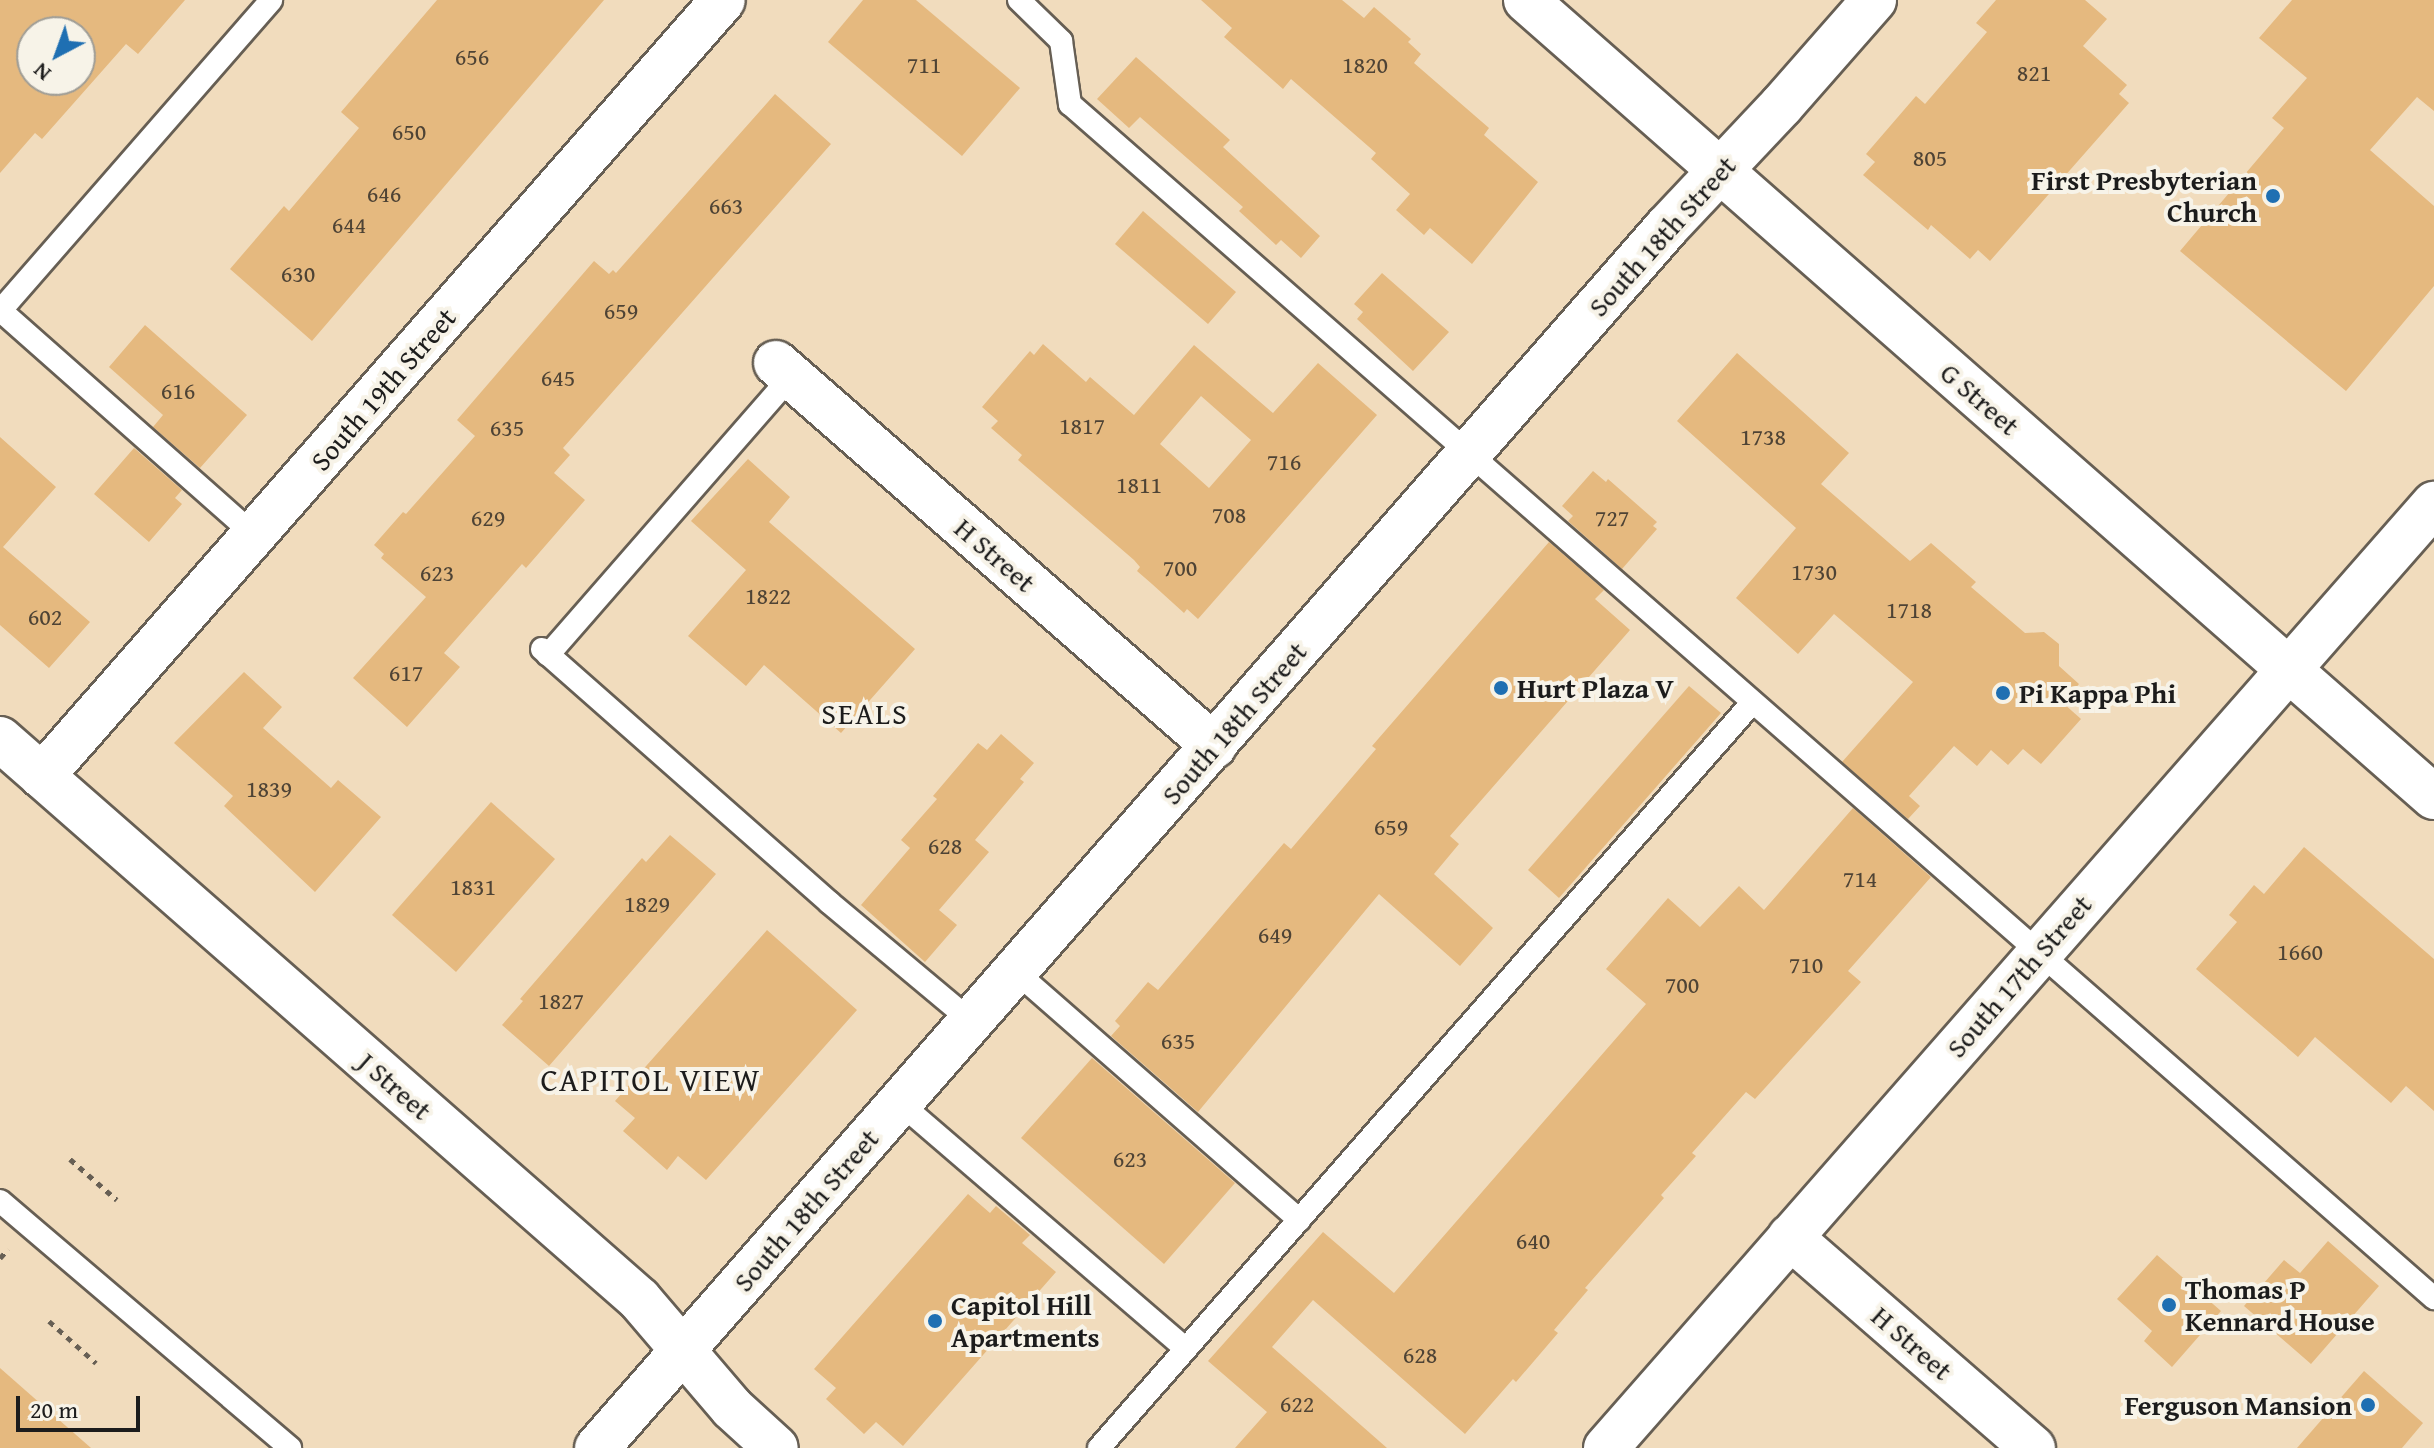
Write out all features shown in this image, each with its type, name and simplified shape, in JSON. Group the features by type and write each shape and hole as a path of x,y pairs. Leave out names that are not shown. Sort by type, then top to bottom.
{"street":[{"name":"South 19th Street","path":"42,776 723,0"},
{"name":"G Street","path":"1526,0 2434,797"},
{"name":"South 18th Street","path":"597,1448 1469,454 1874,0"},
{"name":"H Street","path":"784,370 1214,746"},
{"name":"South 17th Street","path":"1606,1448 2434,504"},
{"name":"J Street","path":"0,739 639,1299 732,1408 776,1448"},
{"name":"H Street","path":"1790,1237 2033,1448"}],"lane":[{"path":"254,535 0,310 271,0"},
{"path":"1019,0 1061,41 1070,104 2434,1298"},
{"path":"784,370 545,652 820,894 971,1021"},
{"path":"1099,1448 1752,703"},
{"path":"1015,971 1299,1220"},
{"path":"900,1103 1186,1349"},
{"path":"0,1201 290,1448"}],"path":[{"path":"70,1159 117,1200"},
{"path":"49,1321 96,1363"}],"building":[{"path":"0,0 185,0 138,54 126,44 96,78 96,16 16,16 16,96 80,96 42,139 35,133 0,173"},
{"path":"437,0 604,0 312,341 230,269 284,206 289,211 359,128 341,112"},
{"path":"863,0 916,0 1020,88 962,156 828,42"},
{"path":"1201,0 1342,0 1364,18 1374,7 1411,39 1408,42 1421,54 1414,63 1489,128 1484,135 1538,182 1472,264 1430,228 1424,235 1396,210 1410,194 1371,159 1376,153 1291,79 1283,89 1224,37 1232,28"},
{"path":"1996,0 2085,0 2107,19 2083,46 2127,85 2119,94 2129,103 1990,261 1978,250 1970,259 1931,225 1928,230 1863,175 1875,162 1866,154 1916,96 1925,104 1987,32 1976,23"},
{"name":"First Presbyterian Church","path":"2292,0 2434,0 2434,111 2417,97 2370,150 2434,206 2434,286 2346,391 2180,251 2284,128 2272,118 2307,78 2259,38"},
{"path":"1136,57 1230,140 1223,147 1320,236 1301,258 1281,240 1276,245 1239,211 1243,207 1140,117 1129,128 1097,99"},
{"path":"775,94 831,144 563,448 570,455 554,473 585,500 526,568 522,564 444,653 460,667 407,727 353,678 426,597 381,558 384,554 374,545 403,512 406,514 475,436 457,420 594,261 609,274 613,270 616,273"},
{"path":"1143,211 1236,292 1208,324 1115,244"},
{"path":"1382,273 1449,332 1413,371 1357,319 1363,312 1354,304"},
{"path":"145,325 247,415 200,468 153,427 163,415 109,367"},
{"path":"1043,344 1086,382 1090,377 1134,415 1194,345 1273,413 1318,363 1377,415 1198,619 1187,609 1184,613 1137,571 1140,567 1134,560 1018,460 1022,455 991,428 998,421 982,407 1030,351 1034,355","holes":["1201,396 1251,440 1209,488 1160,444"]},
{"path":"1737,353 1849,453 1821,484 1910,561 1931,543 1976,582 1971,587 2025,633 2044,632 2059,644 2059,666 2079,684 2063,703 2081,719 2041,764 2023,749 2008,765 1991,750 1977,766 1954,746 1909,796 1920,806 1908,819 1842,762 1913,682 1834,614 1798,654 1736,598 1796,528 1677,421"},
{"path":"0,437 56,487 3,547 90,622 49,668 0,625"},
{"path":"134,448 182,490 175,498 182,504 149,542 94,494"},
{"path":"748,459 790,497 769,522 915,649 841,733 764,665 746,686 688,636 746,570 691,521"},
{"path":"1593,471 1606,482 1608,479 1657,522 1653,526 1657,529 1622,569 1568,521 1573,516 1562,506"},
{"path":"1549,542 1604,590 1595,599 1630,630 1450,836 1459,844 1434,874 1493,928 1460,966 1379,894 1198,1112 1111,1036 1120,1026 1115,1021 1148,982 1158,990 1284,843 1291,849 1376,749 1372,746"},
{"path":"244,672 282,707 263,728 331,788 338,780 381,817 315,892 224,806 233,796 174,743"},
{"path":"1689,686 1721,713 1559,898 1528,870"},
{"path":"1001,734 1034,763 1020,779 1024,782 975,840 989,852 939,910 957,925 925,962 861,905 910,848 901,840 937,799 933,796 978,743 987,750"},
{"path":"491,802 555,859 456,972 392,915"},
{"path":"1853,808 1931,877 1848,971 1861,982 1755,1099 1746,1092 1692,1153 1696,1156 1661,1195 1664,1198 1585,1288 1588,1290 1554,1330 1558,1333 1516,1382 1513,1379 1465,1434 1313,1300 1272,1347 1387,1448 1235,1448 1267,1412 1208,1361 1323,1232 1394,1293 1646,1004 1606,969 1668,898 1700,927 1739,886 1764,910"},
{"path":"670,835 716,874 549,1066 502,1025 523,1001 520,999 642,858 646,862"},
{"path":"2304,847 2434,959 2434,1111 2406,1086 2391,1103 2315,1037 2298,1057 2196,969 2237,922 2229,915 2254,885 2264,894"},
{"path":"767,930 857,1010 706,1180 678,1156 667,1170 623,1131 635,1118 615,1101"},
{"path":"1092,1058 1235,1183 1164,1264 1021,1138"},
{"name":"Capitol Hill Apartments","path":"968,1194 990,1213 996,1206 1030,1235 1022,1243 1056,1272 903,1446 876,1422 864,1434 826,1399 836,1388 814,1369"},
{"path":"2328,1241 2379,1286 2311,1364 2244,1306 2284,1260 2300,1273"},
{"name":"Thomas P Kennard House","path":"2157,1255 2221,1311 2172,1367 2144,1341 2152,1331 2117,1299"},
{"path":"0,1368 91,1448 0,1448"},
{"name":"Ferguson Mansion","path":"2364,1371 2423,1423 2402,1448 2297,1448"}],"place":[{"name":"First Presbyterian Church","path":"2273,196"},
{"name":"Hurt Plaza V","path":"1501,688"},
{"name":"Pi Kappa Phi","path":"2003,693"},
{"name":"Thomas P Kennard House","path":"2169,1305"},
{"name":"Capitol Hill Apartments","path":"935,1321"},
{"name":"Ferguson Mansion","path":"2368,1405"}],"district":[{"name":"SEALS","path":"865,713"},
{"name":"CAPITOL VIEW","path":"651,1080"}]}
